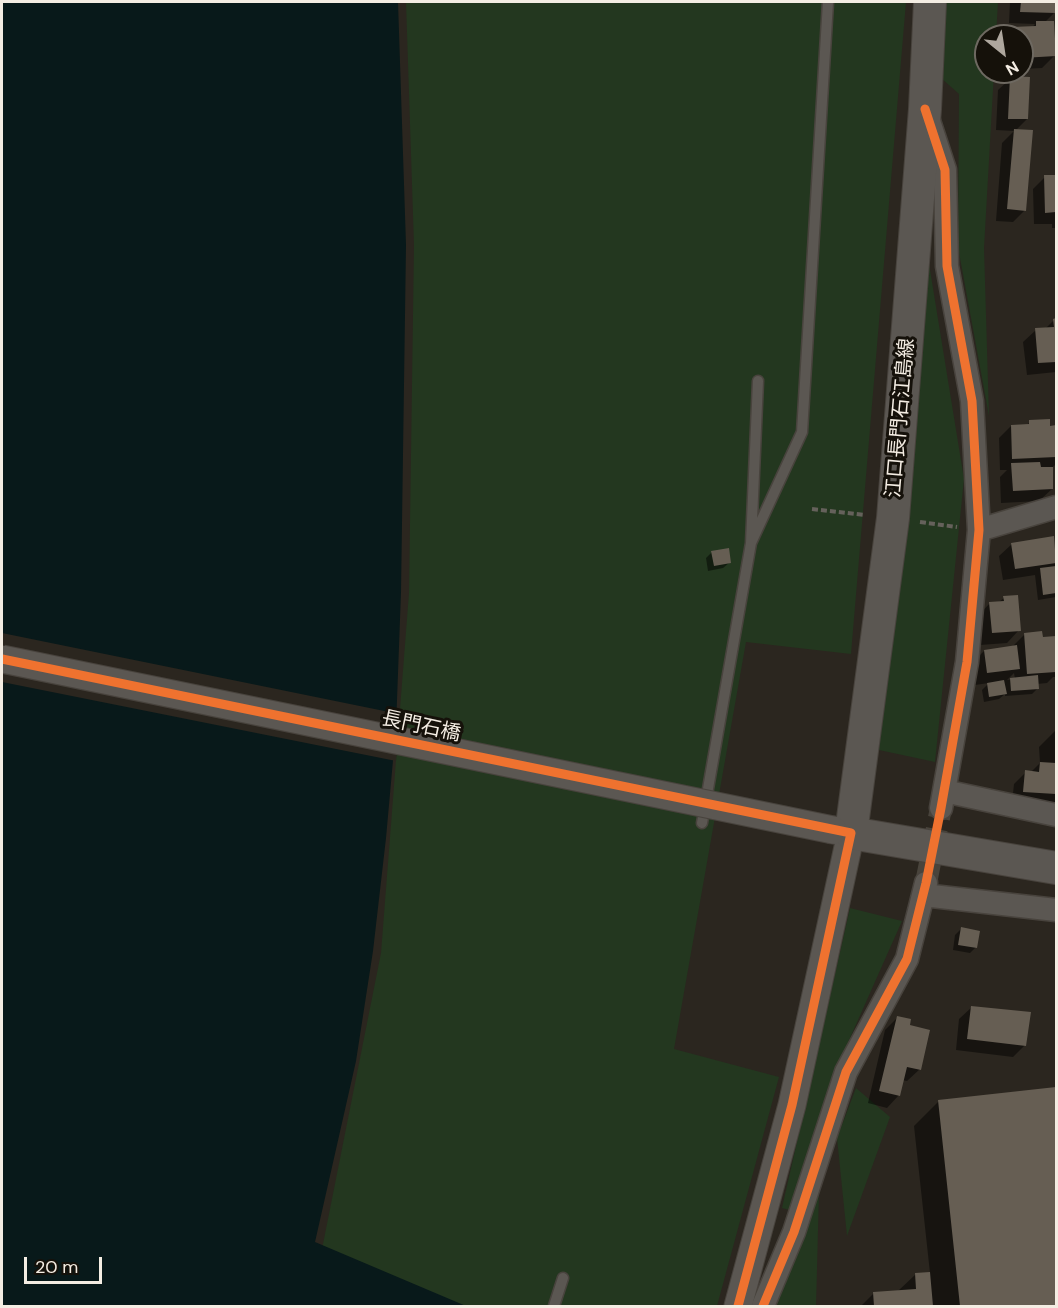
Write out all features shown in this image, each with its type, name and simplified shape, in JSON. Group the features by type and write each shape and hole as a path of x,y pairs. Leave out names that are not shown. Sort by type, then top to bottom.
{"main road":[{"name":"江口長門石江島線","path":"842,832 893,518 925,109 930,2"},
{"path":"842,832 1056,868"}],"street":[{"path":"925,109 945,170 947,266 972,401 979,530 967,662 943,800 1056,815"},
{"path":"979,530 1056,507"},
{"name":"長門石橋","path":"2,659 842,832"},
{"path":"738,1306 792,1105 842,832"},
{"path":"763,1306 794,1232 846,1072 907,959 924,889 1056,910"}],"lane":[{"path":"751,543 802,432 828,2"},
{"path":"702,823 751,543 758,381"},
{"path":"554,1306 563,1278"}],"path":[{"path":"812,509 979,530"}],"green space":[{"path":"406,2 906,2 851,654 746,642 674,1049 779,1077 717,1306 302,1306 323,1244 381,953 409,593 414,245"},
{"path":"945,2 998,2 997,24 974,24 974,84 993,84 984,248 989,416 958,247 959,94 941,78"},
{"path":"925,239 964,479 935,762 879,750"},
{"path":"850,908 902,921 838,1065 793,1211 782,1208"},
{"path":"856,1088 890,1117 847,1236 837,1138"},
{"path":"819,1193 816,1306 771,1306"}],"shaded area":[{"path":"2,2 398,2 406,245 401,592 396,727 373,951 356,1061 315,1242 466,1306 2,1306"}],"pier":[{"path":"2,633 399,714 396,761 2,682"}],"building":[{"path":"1021,2 1056,2 1056,13 1020,12"},
{"path":"1036,21 1054,21 1056,56 1034,57 1034,26 1036,26"},
{"path":"1010,84 1030,84 1028,119 1008,119"},
{"path":"1014,129 1033,130 1026,211 1007,209"},
{"path":"1044,175 1056,175 1056,212 1045,213"},
{"path":"1056,318 1056,362 1038,363 1035,328 1054,327 1053,319"},
{"path":"1050,419 1050,426 1056,425 1056,457 1012,459 1011,425 1029,424 1029,420"},
{"path":"1040,462 1041,467 1053,467 1053,489 1013,491 1011,463"},
{"path":"1054,536 1056,563 1015,569 1011,543"},
{"path":"729,548 731,563 714,566 711,551"},
{"path":"1056,566 1056,593 1043,595 1040,568"},
{"path":"1018,595 1021,631 992,633 989,602 1004,601 1003,596"},
{"path":"1042,631 1043,637 1056,636 1056,672 1027,674 1024,633"},
{"path":"1017,645 1020,669 987,673 984,650"},
{"path":"1038,675 1039,689 1011,691 1010,678"},
{"path":"1004,680 1007,694 989,697 987,683"},
{"path":"1040,762 1056,763 1056,794 1023,792 1025,770 1039,772"},
{"path":"961,927 980,931 977,948 958,945"},
{"path":"971,1006 1031,1012 1026,1046 967,1039"},
{"path":"897,1016 911,1019 910,1025 930,1030 921,1070 907,1067 900,1096 879,1091"},
{"path":"1056,1087 1056,1306 960,1306 938,1100"},
{"path":"930,1272 933,1306 874,1306 873,1292 916,1289 915,1273"}],"tunnel":[{"path":"926,883 941,808"}],"cycle path":[{"path":"763,1306 794,1232 846,1072 907,959 926,883 967,662 979,530 972,401 947,266 945,170 925,109"},
{"path":"2,659 851,833 792,1105 738,1306"}]}
